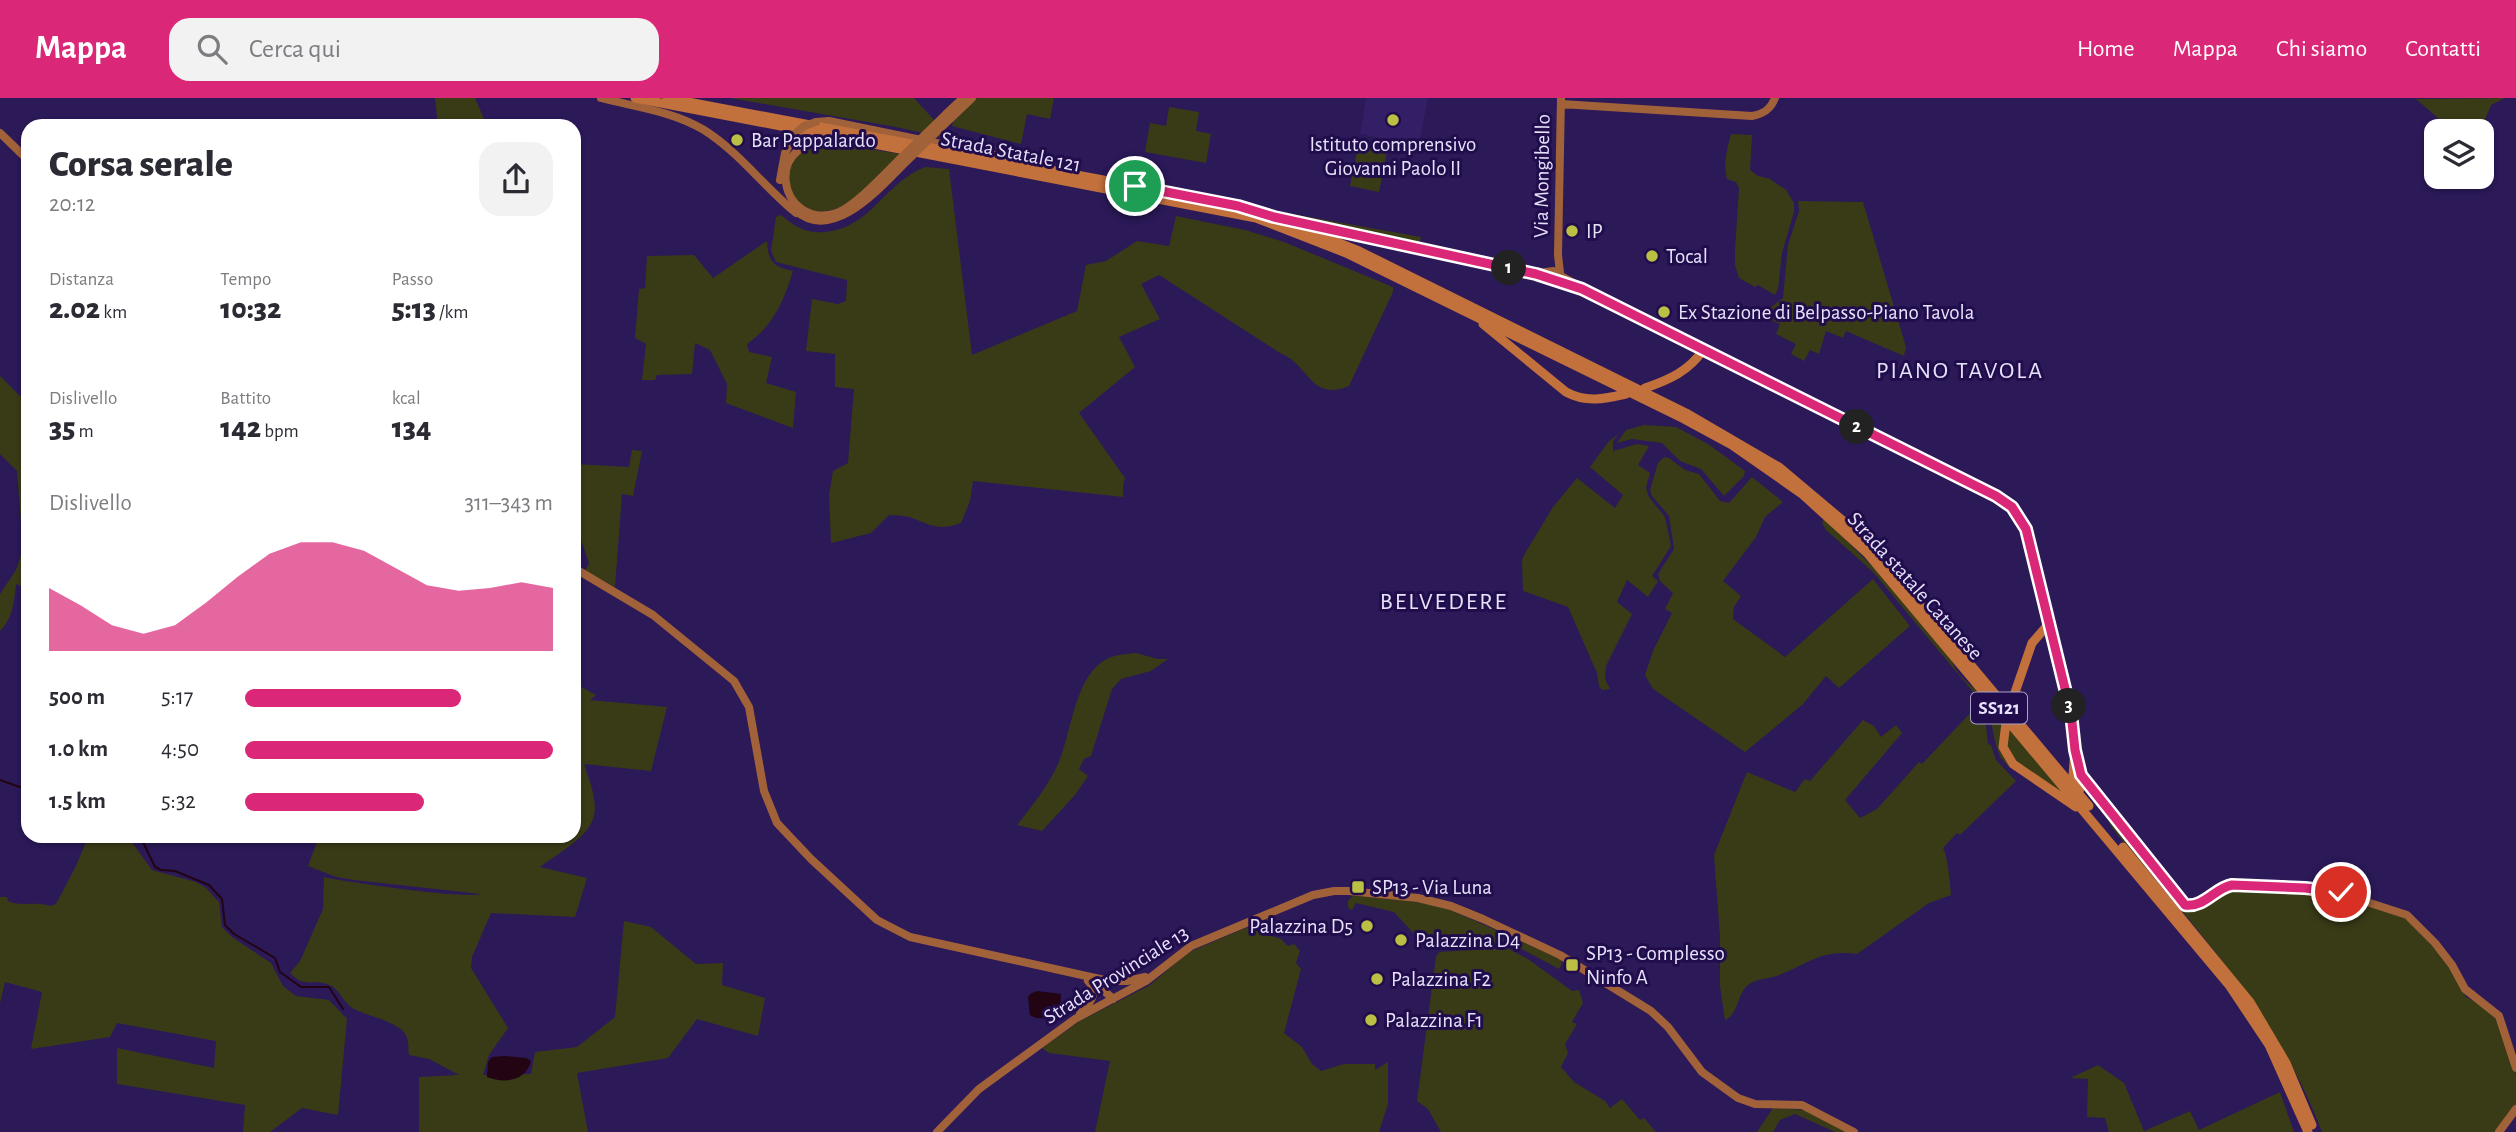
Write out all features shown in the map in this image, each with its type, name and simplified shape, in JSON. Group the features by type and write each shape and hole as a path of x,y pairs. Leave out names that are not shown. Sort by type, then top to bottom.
{"main road":[{"path":"601,98 657,111 703,130 734,154 796,213 820,221 844,215 869,197 948,117 962,98"},
{"name":"Strada Statale 121","path":"635,98 913,154 1256,218 1321,242 1598,377"},
{"name":"Strada Statale 121","path":"667,98 1238,206 1274,217 1359,251 1609,374"},
{"path":"948,117 972,98"},
{"path":"1561,101 1752,116 1766,111 1775,98"},
{"name":"Via Mongibello","path":"1554,275 1558,255 1561,101"},
{"path":"796,213 786,199 780,179 785,153 796,134 804,126 816,122 829,121 892,133 1033,163 1070,174"},
{"path":"0,134 21,154"},
{"path":"818,141 842,142 913,154 841,211 826,215 811,213 798,207 789,197 785,176 792,156 805,145 818,141"},
{"path":"1274,217 1536,274 1554,275 2003,501 2019,515 2030,542 2071,713 2075,750 2084,780 2185,905 2195,905 2224,886 2305,888 2341,892 2407,915 2435,943 2452,965 2465,989 2499,1016 2516,1068"},
{"path":"1440,298 1450,308 1488,327 1566,393 1588,400 1626,394"},
{"path":"1646,388 1684,370 1694,363 1703,349"},
{"name":"Strada statale Catanese","path":"1609,374 1686,412 1779,467 1834,512 1892,571 2250,1002 2286,1063 2314,1132"},
{"name":"Strada statale Catanese","path":"1598,377 1684,419 1743,452 1775,474 1830,517 1887,576 2105,834 2244,1006 2280,1066 2308,1132"},
{"path":"581,572 653,615 727,675 741,690 751,716 764,791 777,823 811,859 877,920 910,937 1109,981 1127,981 1155,974"},
{"path":"2010,707 2027,655 2049,618"},
{"path":"2036,637 2053,637"},
{"path":"2006,723 2003,747 2013,764 2073,804 2105,834"},
{"path":"2075,750 2073,775 2087,803"},
{"name":"Strada Provinciale 13","path":"937,1132 979,1089 1075,1019 1155,974 1191,946 1325,892 1349,891 1440,903 1483,919 1560,955 1651,1011 1668,1027 1702,1072 1738,1098 1755,1104 1802,1105 1854,1132"},
{"path":"1055,970 1097,984 1113,999"},
{"path":"1075,1019 1091,1001 1094,993 1093,986 1086,979"},
{"path":"1109,981 1113,999"},
{"path":"2500,1132 2516,1110"}],"shaded area":[{"name":"Istituto comprensivo Giovanni Paolo II","path":"1366,98 1428,98 1419,145 1360,134"},
{"path":"1037,991 1061,994 1060,1008 1046,1018 1030,1015 1028,997"},
{"path":"505,1056 531,1061 520,1077 501,1080 487,1077 488,1062 492,1057"}],"green space":[{"path":"435,98 475,98 484,119 437,119"},
{"path":"730,98 914,98 945,132 1006,149 1005,151 896,127"},
{"path":"977,98 1054,98 1050,119 1027,114 1021,144 952,126"},
{"path":"2505,98 2491,105 2485,119 2439,119 2416,99"},
{"path":"1169,107 1199,112 1196,131 1211,134 1206,163 1145,152 1150,123 1166,126"},
{"path":"1731,134 1752,135 1750,170 1786,190 1794,203 1775,295 1739,278 1735,265 1739,188 1736,182 1727,179 1725,168"},
{"path":"1359,142 1388,147 1379,192 1350,186"},
{"path":"840,144 900,154 846,204 821,211 807,208 797,200 791,188 791,163 799,152 813,146"},
{"path":"925,167 949,169 972,355 1077,311 1086,265 1106,261 1137,241 1169,246 1176,216 1245,230 1284,242 1393,287 1393,292 1349,386 1336,390 1318,385 1290,358 1159,275 1141,284 1160,319 1119,337 1135,367 1079,413 1125,478 1123,497 973,481 970,501 961,523 947,527 936,526 910,517 889,515 871,533 831,543 829,495 833,471 848,463 854,389 835,387 835,354 806,351 812,299 838,304 846,301 847,280 776,262 771,251 776,217 781,215 796,226 813,232 842,228 855,222 899,183"},
{"path":"1798,201 1863,202 1906,347 1904,356 1846,331 1843,338 1826,331 1819,354 1810,350 1804,361 1791,354 1796,344 1776,334 1780,324 1765,317 1770,308 1783,298 1788,245 1799,211"},
{"path":"1248,206 1421,237 1419,245 1293,219"},
{"path":"767,241 773,262 793,271 786,293 771,321 747,344 749,352 772,357 766,383 796,392 793,428 726,403 727,384 710,350 695,343 692,374 657,375 655,380 642,380 646,344 635,338 639,289 645,288 647,256 694,255 713,278"},
{"path":"0,376 21,397 21,523 17,471 0,454"},
{"path":"1644,425 1676,427 1708,444 1745,471 1744,476 1724,496 1701,469 1680,461 1662,443 1632,439 1617,443 1626,430"},
{"path":"1619,434 1613,441 1613,451 1637,444 1649,446 1638,465 1650,473 1646,488 1649,497 1665,517 1671,546 1652,576 1658,581 1648,597 1627,580 1617,602 1632,614 1606,666 1605,679 1610,689 1602,690 1568,607 1523,591 1522,560 1553,507 1577,478 1615,508 1623,495 1590,467 1609,441"},
{"path":"632,450 642,451 633,496 622,494 615,587 585,571 589,563 581,540 581,464 629,467"},
{"path":"1664,457 1685,470 1699,474 1720,501 1729,503 1752,477 1783,502 1765,517 1756,537 1723,581 1741,596 1734,607 1733,619 1785,657 1873,579 1910,626 1839,688 1826,676 1802,705 1745,752 1653,689 1645,675 1653,651 1672,613 1665,609 1673,593 1660,581 1658,574 1674,549 1669,516 1650,490 1658,463"},
{"path":"1824,518 1875,569 1951,658 1960,675 1990,704 2003,722 2001,747 2033,780 2008,766 2000,757 1989,711 1873,572 1826,530 1822,523"},
{"path":"21,555 21,586 16,584 10,615 0,631 0,594 16,570"},
{"path":"1136,653 1168,659 1151,671 1121,679 1112,689 1091,756 1084,759 1079,769 1088,776 1075,795 1042,831 1017,825 1045,787 1059,762 1076,704 1089,676 1109,658"},
{"path":"581,687 596,695 590,700 667,707 651,771 584,764 591,784 595,813 581,836"},
{"path":"1976,707 1985,716 1988,744 1991,745 1996,760 2016,781 1943,848 1951,895 1929,903 1857,954 1825,955 1748,985 1733,1013 1725,1020 1720,986 1720,937 1714,855 1747,772 1795,792 1805,779 1810,781 1863,720 1874,726 1881,737 1896,725 1902,733 1845,800 1860,818 1877,809 1919,762 1922,764"},
{"path":"2007,726 2070,799 2015,763 2006,748"},
{"path":"2075,775 2189,910 2225,889 2244,888 2329,892 2407,918 2450,966 2466,997 2480,1004 2496,1018 2516,1075 2516,1105 2496,1132 2322,1132 2304,1089 2257,1009 2202,935 2112,828"},
{"path":"86,843 132,843 152,870 196,882 206,888 219,902 222,927 232,937 271,963 283,986 296,996 329,1000 347,1019 338,1115 302,1108 270,1132 243,1132 245,1105 117,1084 117,1048 214,1068 216,1041 117,1023 110,1037 31,1049 42,992 5,982 0,1003 0,897 7,897 8,901 18,904 56,904"},
{"path":"317,843 574,843 540,867 587,878 575,917 491,913 472,957 471,968 508,1028 489,1055 483,1075 531,1074 535,1052 577,1047 615,1017 624,921 651,927 696,964 723,963 722,985 765,998 758,1036 697,1019 668,1058 577,1073 588,1132 419,1132 419,1077 459,1075 429,1059 409,1055 408,1040 404,1032 392,1024 352,1008 332,987 323,983 300,981 290,973 300,961 323,909 324,877 430,892 481,894 354,880 336,877 308,866"},
{"path":"1353,895 1419,902 1451,910 1561,959 1562,964 1559,969 1503,939 1503,942 1438,946 1415,935 1394,912 1356,903 1352,910 1348,908 1348,901"},
{"path":"1276,915 1268,935 1281,939 1288,946 1294,944 1300,951 1296,963 1301,969 1284,1033 1302,1047 1312,1064 1321,1071 1344,1064 1375,1064 1375,1070 1388,1062 1388,1104 1379,1132 1095,1132 1110,1061 1049,1053 1042,1048 1080,1021 1150,985 1189,952"},
{"path":"1507,948 1528,959 1572,991 1579,990 1583,1003 1572,1022 1577,1024 1565,1044 1568,1053 1561,1067 1574,1082 1605,1101 1610,1108 1622,1099 1640,1120 1644,1118 1656,1132 1441,1132 1428,1109 1417,1101 1436,957 1439,952"},
{"path":"2098,1065 2124,1083 2144,1131 2190,1111 2199,1130 2280,1092 2294,1132 2109,1132 2105,1118 2087,1117 2088,1079 2070,1078"},
{"path":"1773,1108 1805,1110 1849,1132 1835,1132 1795,1114 1780,1120 1773,1132 1757,1132"}],"waterway":[{"path":"0,780 21,788"},
{"path":"143,843 155,867 175,871 209,885 222,899 225,925 234,934 275,958 280,972 301,987 329,987 343,1009"}],"place":[{"name":"Istituto comprensivo Giovanni Paolo II","path":"1393,120"},
{"name":"Bar Pappalardo","path":"737,140"},
{"name":"IP","path":"1572,231"},
{"name":"Tocal","path":"1652,256"},
{"name":"Ex Stazione di Belpasso-Piano Tavola","path":"1664,312"},
{"name":"SP13 - Via Luna","path":"1358,887"},
{"name":"Palazzina D5","path":"1367,926"},
{"name":"Palazzina D4","path":"1401,940"},
{"name":"SP13 - Complesso Ninfo A","path":"1572,965"},
{"name":"Palazzina F2","path":"1377,979"},
{"name":"Palazzina F1","path":"1371,1020"}],"district":[{"name":"PIANO TAVOLA","path":"1960,371"},
{"name":"BELVEDERE","path":"1444,602"}],"route":[{"path":"1135,186 1238,206 1274,217 1536,274 1582,289 1996,496 2012,507 2026,529 2071,713 2081,775 2185,905 2195,905 2224,886 2232,885 2341,892"}]}
